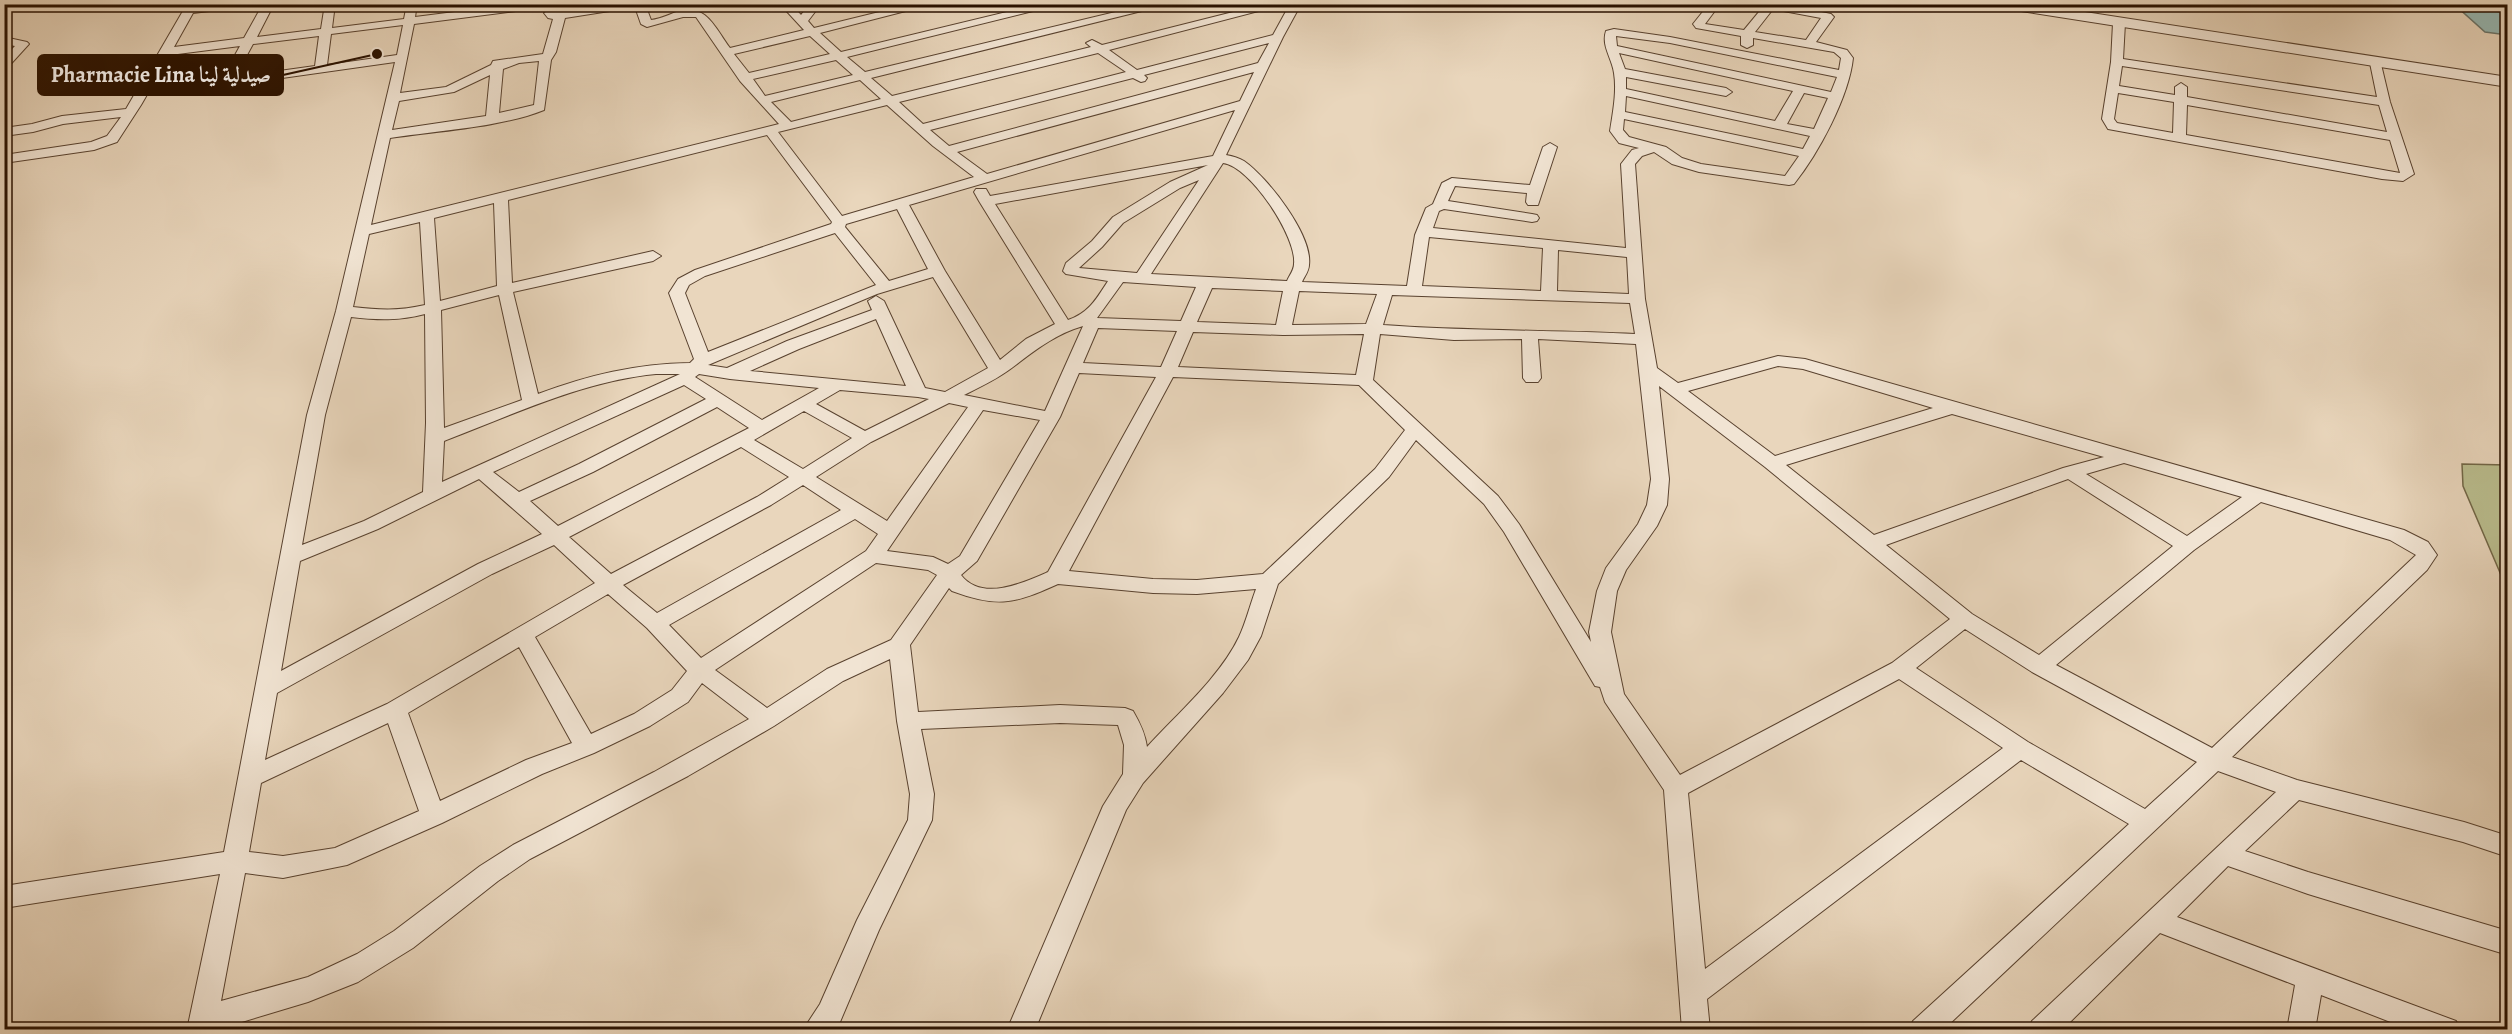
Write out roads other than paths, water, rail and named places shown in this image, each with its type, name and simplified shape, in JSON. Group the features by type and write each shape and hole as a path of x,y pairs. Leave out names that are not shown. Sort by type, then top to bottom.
{"street":[{"path":"4,159 108,142 129,112 192,7 241,4"},
{"path":"269,4 226,82 402,58"},
{"path":"320,70 330,4"},
{"path":"433,20 481,4"},
{"path":"164,52 324,33 411,14 433,20 548,4 549,14 560,15 632,4"},
{"path":"639,4 646,24 665,22 682,13 696,13 703,18 744,78 787,125"},
{"path":"785,4 811,32 980,180 986,201 1064,326"},
{"path":"801,22 816,4"},
{"path":"860,20 873,4"},
{"path":"744,78 811,32 928,4"},
{"path":"726,52 837,55 1070,27 1165,4"},
{"path":"762,100 888,100 1099,48 1234,9 1280,4"},
{"path":"1142,277 1215,164 1265,65 1274,38 1296,4"},
{"path":"1619,114 1692,130 1757,162 1789,181 1808,154 1844,75 1847,59 1844,53 1837,50 1701,26 1699,24 1715,4"},
{"path":"2002,4 2508,82"},
{"path":"361,232 787,125 862,76 1051,5"},
{"path":"1614,696 1600,632 1607,591 1616,568 1647,526 1657,505 1660,479 1644,339 1636,298 1628,164 1637,153 1658,149 1692,130 1714,113 1738,76 1746,57 1747,34 1769,5 1828,17 1808,45"},
{"path":"912,8 957,40"},
{"path":"1234,9 1274,38"},
{"path":"411,14 344,311 316,415 203,1024 329,982 367,963 421,926 506,862 552,834 627,797 766,720 835,675 899,645 949,573 967,561 1051,417 1073,368 1088,321 1119,276"},
{"path":"383,135 492,119 528,112 540,107 544,64 560,15"},
{"path":"2119,22 2117,62 2108,119 2110,124 2128,130 2403,177 2407,174 2384,102 2376,63"},
{"path":"1070,27 1161,93"},
{"path":"1808,154 1757,162 1693,166 1677,161 1658,149 1624,140 1617,131 1620,72 1611,48 1610,33 1670,40 1844,75"},
{"path":"921,129 1274,38"},
{"path":"4,40 23,44 4,64"},
{"path":"1651,55 1670,40"},
{"path":"1611,48 1835,96"},
{"path":"780,54 826,100"},
{"path":"393,98 456,88 497,64 518,58 548,57"},
{"path":"2117,62 2384,102"},
{"path":"492,119 497,64"},
{"path":"947,151 1265,65"},
{"path":"1620,72 1726,92"},
{"path":"2179,139 2181,72"},
{"path":"2112,88 2395,137"},
{"path":"1779,126 1800,89"},
{"path":"1620,91 1817,134"},
{"path":"762,428 719,399 694,369 677,293 683,282 700,273 901,203 1246,104"},
{"path":"4,132 47,125 62,120 129,112"},
{"path":"28,156 47,125"},
{"path":"769,129 838,224 878,288 881,312 918,392"},
{"path":"1525,243 1532,218 1534,190 1550,147"},
{"path":"1283,330 1292,286 1302,265 1298,244 1289,224 1252,175 1234,161 1215,164 1131,191 1118,220 1097,244 1071,266 1071,271 1078,272 1206,283 1292,286 1386,290 1550,294 1636,298"},
{"path":"986,201 1131,191 1175,185 1215,164"},
{"path":"1439,206 1447,186 1452,182 1534,190"},
{"path":"501,196 505,289 531,403"},
{"path":"901,203 937,272 998,370"},
{"path":"1414,290 1422,235 1433,208 1449,205 1532,218"},
{"path":"427,214 434,308 437,437 432,493"},
{"path":"1424,233 1434,232 1634,253"},
{"path":"1550,294 1551,246"},
{"path":"344,311 393,316 653,256"},
{"path":"290,557 371,525 432,493 694,369 878,288 937,272"},
{"path":"1056,577 1168,371 1185,327 1206,283"},
{"path":"1364,380 1373,329 1386,290"},
{"path":"730,374 793,345 881,312"},
{"path":"250,778 395,710 609,584 764,501 865,438 998,370 1032,343 1064,326 1088,321 1185,327 1283,330 1373,329 1454,334 1530,334 1644,339"},
{"path":"1530,334 1532,378"},
{"path":"1676,389 1768,363 1791,361 2397,536 2421,547 2427,555 2420,566 2214,760 1923,1029"},
{"path":"1073,368 1364,380 1491,500 1512,529 1614,696 1676,788 1696,1029"},
{"path":"437,437 581,384 611,375 657,369 694,369 918,392 950,396 1051,417"},
{"path":"1648,370 1772,463 1964,619 2040,666 2214,760 2295,789 2464,832 2508,847"},
{"path":"267,688 484,569 557,535 741,440 838,384"},
{"path":"516,500 586,468 719,399"},
{"path":"4,897 235,861 283,867 338,858 434,816 534,767 586,747 661,710 680,696 699,670 873,556 979,403"},
{"path":"804,404 865,438"},
{"path":"1772,463 1952,408"},
{"path":"1021,1029 1115,806 1135,776 1215,687 1240,654 1250,636 1269,580 1382,473 1415,429"},
{"path":"741,440 890,532"},
{"path":"1872,543 2070,472 2122,458"},
{"path":"480,471 656,622 699,670 735,694 766,720"},
{"path":"2070,472 2187,545"},
{"path":"2040,666 2187,545 2257,496"},
{"path":"656,622 772,559 855,510"},
{"path":"873,556 933,564 949,573 959,586 983,595 1002,595 1024,591 1056,577 1186,587 1231,586 1269,580"},
{"path":"1676,788 1900,669 1964,619"},
{"path":"523,634 586,747"},
{"path":"817,1029 830,1013 866,928 920,820 922,794 908,721 899,645"},
{"path":"1900,669 2020,748 2147,822"},
{"path":"395,710 434,816"},
{"path":"908,721 1060,714 1125,717 1132,727 1136,748 1135,776"},
{"path":"1692,994 2020,748"},
{"path":"2042,1029 2295,789"},
{"path":"2224,854 2308,883 2508,943"},
{"path":"2156,920 2446,1029"},
{"path":"2301,1029 2310,978"}],"water":[{"path":"2455,5 2507,13 2507,35 2485,32"}],"place":[{"name":"Pharmacie Lina صيدلية لينا","path":"377,54"}]}
